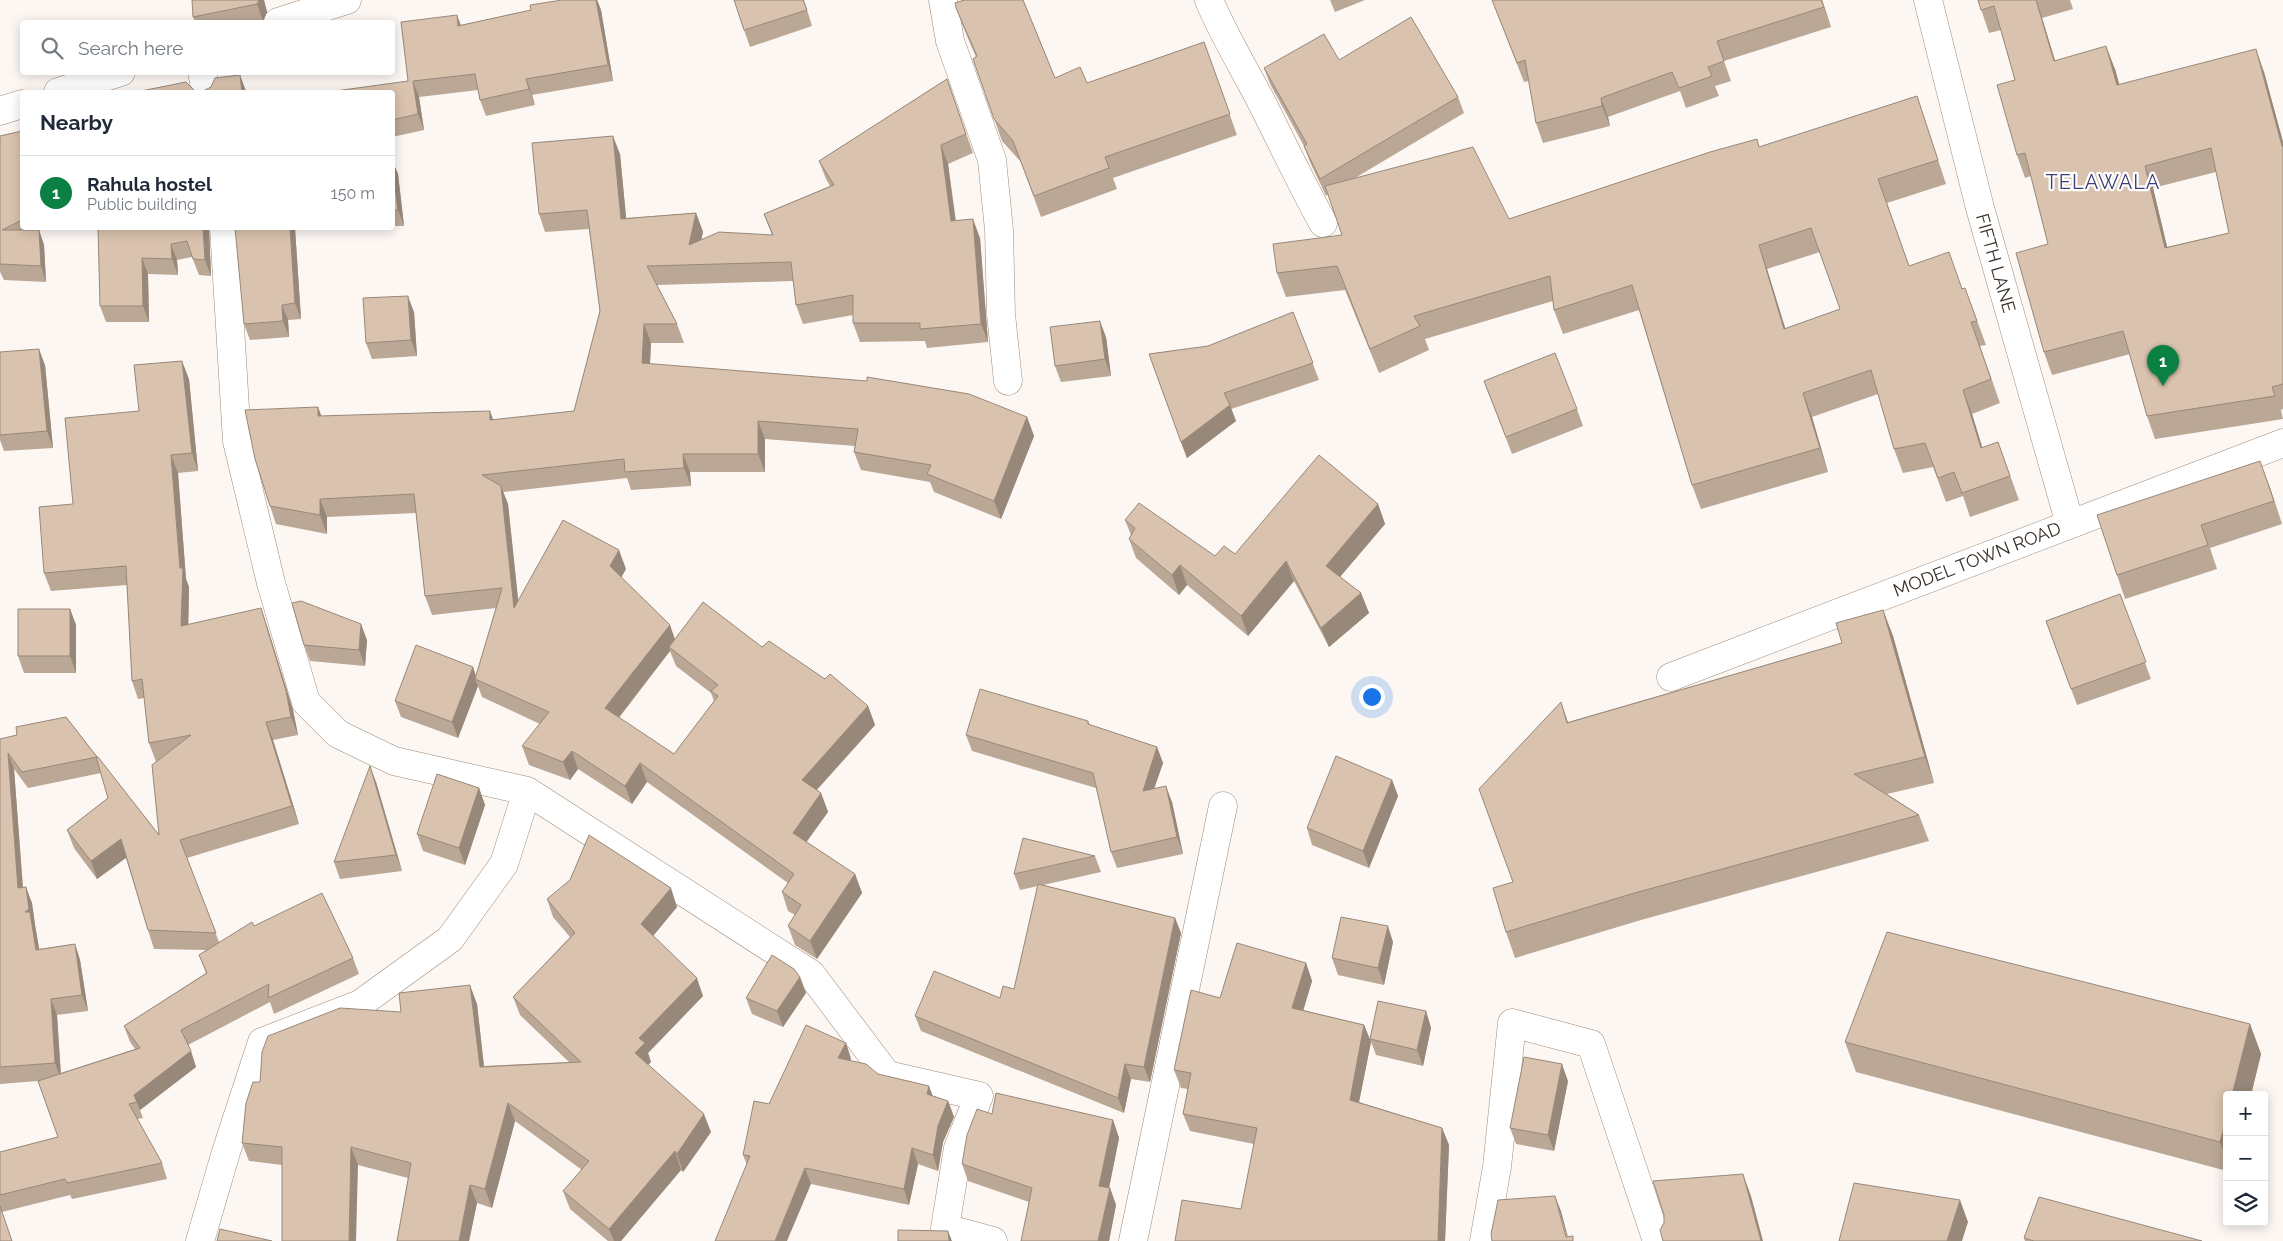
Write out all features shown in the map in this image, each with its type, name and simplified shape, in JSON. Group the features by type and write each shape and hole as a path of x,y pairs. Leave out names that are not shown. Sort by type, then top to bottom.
{"street":[{"path":"284,20 347,0"},
{"path":"943,0 950,41 992,160 1000,230 1001,314 1008,381"},
{"path":"1209,0 1222,33 1262,103 1292,166 1323,223"},
{"name":"FIFTH LANE","path":"1928,0 1980,208 2070,524"},
{"path":"64,90 112,75"},
{"path":"203,75 206,90"},
{"path":"0,111 20,105"},
{"path":"224,230 237,441 271,583 306,702 338,734 394,761 527,791 811,974 887,1075 979,1096 958,1148 945,1228 993,1241"},
{"name":"MODEL TOWN ROAD","path":"1671,677 2283,443"},
{"path":"200,1241 226,1152 262,1042 360,1004 450,939 504,864 527,791"},
{"path":"1132,1241 1223,806"},
{"path":"1484,1241 1497,1167 1512,1023 1591,1044 1657,1241"}],"building":[{"path":"192,0 259,0 257,4 193,17"},
{"path":"562,0 596,0 608,65 526,79 529,89 480,100 475,74 413,81 418,114 395,119 395,90 343,90 408,81 401,22 457,15 458,26 531,10 530,5"},
{"path":"734,0 803,0 807,10 744,30"},
{"path":"964,0 1023,0 1055,78 1080,67 1087,83 1204,42 1230,114 1105,157 1109,168 1034,196 1013,141 994,119 973,59 977,56 956,8 955,3"},
{"path":"1492,0 1821,0 1824,7 1717,41 1724,61 1708,67 1712,76 1679,88 1672,72 1601,98 1602,106 1536,123 1525,60 1517,63"},
{"path":"1978,0 2036,0 2054,61 2106,46 2117,85 2256,49 2283,146 2283,384 2272,387 2275,396 2147,416 2123,331 2044,352 2016,253 2048,244 2025,153 2017,155 1997,85 2015,80 1994,6 1981,10","holes":["2211,148 2229,233 2165,248 2145,166"]},
{"path":"1411,17 1458,97 1320,179 1304,146 1307,144 1264,68 1324,34 1339,60"},
{"path":"240,75 242,90 205,90 211,87 215,78"},
{"path":"947,79 966,134 941,145 951,221 973,219 981,324 920,329 920,323 853,323 853,295 796,305 791,262 647,266 677,324 644,324 642,363 867,381 867,377 969,394 1027,417 994,501 927,474 931,465 854,452 858,429 758,421 758,454 683,454 684,468 625,472 624,459 482,475 501,486 514,608 563,520 619,550 610,566 670,625 605,708 674,754 718,696 711,691 718,685 669,647 703,602 762,647 769,641 825,679 830,674 868,706 802,780 821,793 793,833 855,874 810,941 788,926 801,905 782,892 794,874 640,763 625,786 572,751 563,762 522,746 549,712 475,679 502,588 425,596 414,494 320,499 320,515 270,506 255,459 245,410 318,407 318,416 490,411 490,420 574,411 600,311 587,210 539,214 532,143 613,136 621,219 696,213 689,245 719,232 773,235 764,214 834,185 819,161"},
{"path":"186,82 194,90 146,90"},
{"path":"1917,96 1938,160 1878,179 1909,266 1949,252 1962,289 1965,288 1977,321 1971,322 1991,379 1963,390 1981,448 1998,442 2010,476 1962,493 1954,472 1938,478 1925,443 1894,449 1871,370 1803,393 1820,448 1692,485 1632,285 1554,310 1550,276 1414,316 1420,326 1370,349 1337,266 1277,273 1273,244 1342,235 1325,186 1473,147 1509,219 1710,152 1757,139 1759,147","holes":["1811,228 1840,309 1784,329 1759,245"]},
{"path":"20,131 20,221 2,230 39,230 41,266 0,264 0,136"},
{"path":"395,186 398,210 395,210"},
{"path":"98,230 203,230 205,260 193,259 187,241 171,244 172,259 142,258 143,306 100,306"},
{"path":"235,230 290,230 295,303 282,305 283,321 244,324"},
{"path":"408,296 411,340 366,343 363,298"},
{"path":"1293,312 1313,363 1224,393 1230,405 1181,442 1149,354 1208,346"},
{"path":"1100,321 1105,359 1055,366 1050,327"},
{"path":"39,349 47,431 0,435 0,352"},
{"path":"1555,353 1577,409 1506,437 1484,381"},
{"path":"182,361 192,453 171,455 180,568 183,568 181,626 261,608 286,691 291,717 266,722 292,806 180,840 216,933 148,930 121,839 91,861 67,830 108,798 96,757 98,757 159,835 152,765 191,735 149,743 142,679 132,681 126,566 44,573 39,507 73,504 65,418 139,411 134,365"},
{"path":"1319,455 1378,504 1326,566 1361,593 1321,628 1286,561 1241,616 1180,565 1172,575 1129,539 1135,528 1125,520 1139,503 1215,556 1224,546 1235,554"},
{"path":"2260,461 2274,501 2201,525 2208,545 2117,575 2097,515"},
{"path":"2120,594 2146,662 2071,689 2046,621"},
{"path":"301,601 361,624 359,650 304,645 292,603"},
{"path":"18,609 70,609 70,656 18,656"},
{"path":"1883,610 1925,757 1854,774 1919,815 1631,894 1506,932 1493,888 1513,882 1479,789 1561,702 1567,723 1842,643 1836,623"},
{"path":"416,645 473,667 452,722 395,701"},
{"path":"980,689 1088,721 1088,724 1157,747 1143,791 1166,786 1177,837 1111,852 1093,773 966,735"},
{"path":"66,717 97,757 22,772 8,753 18,888 26,887 29,909 25,912 30,912 36,950 75,944 82,995 51,999 55,1063 0,1067 0,739 17,735 16,727"},
{"path":"1336,756 1392,780 1363,851 1307,828"},
{"path":"370,766 396,855 334,862"},
{"path":"437,774 479,788 459,848 417,834"},
{"path":"589,835 671,888 641,924 697,978 639,1038 645,1043 635,1053 704,1114 677,1154 675,1151 609,1229 563,1191 589,1161 508,1103 485,1189 470,1185 459,1241 397,1241 411,1163 351,1147 349,1241 282,1241 282,1147 242,1143 246,1103 253,1082 260,1082 262,1052 268,1036 340,1008 401,1012 399,993 470,985 480,1067 581,1062 513,997 575,933 547,899 570,880"},
{"path":"1023,838 1095,856 1014,874"},
{"path":"1038,884 1175,918 1144,1067 1125,1064 1118,1098 915,1016 934,971 1000,998 1003,986 1014,989"},
{"path":"322,893 353,958 268,998 269,984 181,1030 191,1051 134,1095 137,1102 129,1104 162,1163 67,1183 65,1179 0,1195 0,1152 58,1137 38,1081 140,1048 124,1026 207,973 199,955 252,922 254,926"},
{"path":"1341,917 1388,926 1378,968 1332,958"},
{"path":"1887,932 2250,1024 2233,1091 2223,1091 2223,1131 2220,1142 1845,1042"},
{"path":"1237,943 1306,963 1292,1008 1364,1025 1350,1100 1442,1128 1438,1241 1175,1241 1182,1200 1241,1209 1257,1128 1183,1114 1191,1073 1174,1070 1191,990 1220,998"},
{"path":"772,955 794,969 800,977 777,1011 746,998"},
{"path":"1378,1001 1426,1011 1417,1050 1370,1039"},
{"path":"806,1025 846,1043 838,1058 866,1064 878,1074 929,1086 927,1094 948,1101 938,1126 933,1155 912,1148 904,1189 805,1168 775,1241 715,1241 750,1156 743,1155 754,1101 769,1104"},
{"path":"1524,1057 1562,1064 1548,1135 1510,1128"},
{"path":"996,1093 1113,1120 1099,1186 1110,1188 1098,1241 1021,1241 1032,1188 962,1164 967,1135 977,1109 992,1114"},
{"path":"1743,1174 1761,1241 1663,1241 1660,1230 1664,1223 1664,1215 1653,1181"},
{"path":"1854,1183 1960,1200 1947,1241 1839,1241"},
{"path":"1555,1196 1566,1237 1573,1236 1573,1241 1492,1241 1491,1234 1498,1200"},
{"path":"2039,1197 2202,1241 2034,1241 2024,1238"},
{"path":"0,1206 12,1241 0,1241"},
{"path":"220,1229 272,1241 217,1241"},
{"path":"898,1230 948,1231 949,1241 898,1241"}],"place":[{"name":"Rahula hostel","path":"2163,386"}],"district":[{"name":"TELAWALA","path":"2103,182"}]}
